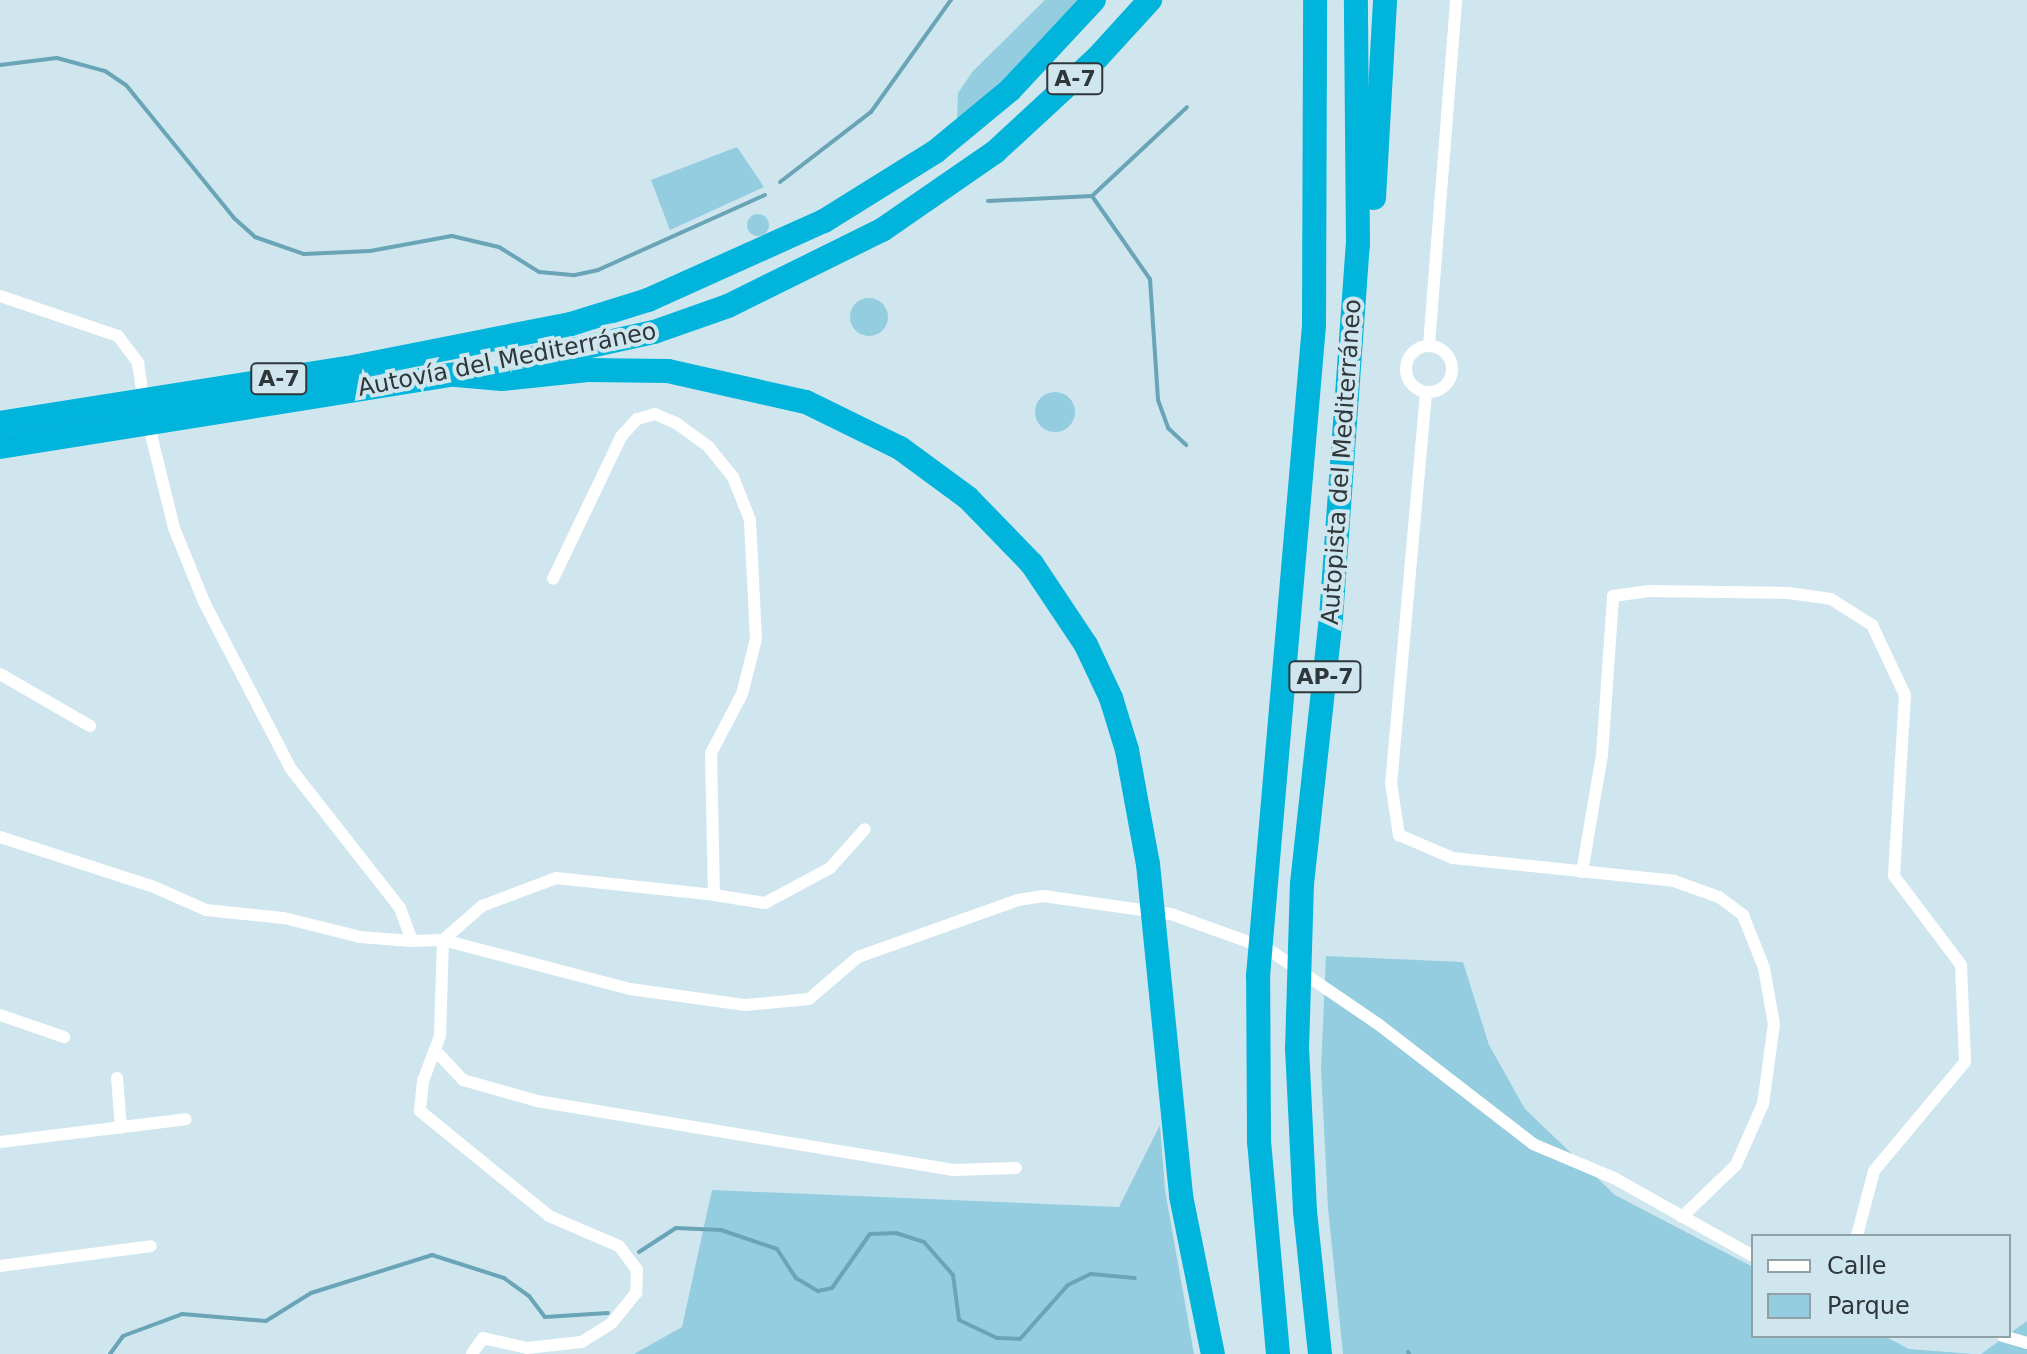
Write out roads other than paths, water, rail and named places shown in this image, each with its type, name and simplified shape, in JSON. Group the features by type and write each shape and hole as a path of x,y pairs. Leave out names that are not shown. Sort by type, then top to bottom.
{"highway":[{"name":"Autovía del Mediterráneo","path":"0,423 348,368 556,327 648,300 785,241 863,199 972,122 1043,58 1094,0"},
{"name":"Autovía del Mediterráneo","path":"6,447 456,375 631,338 728,306 882,230 995,152 1097,58 1150,0"},
{"name":"Autopista del Mediterráneo","path":"1278,1354 1262,1190 1258,979 1314,325 1315,0"},
{"name":"Autopista del Mediterráneo","path":"1320,1354 1305,1211 1297,1050 1302,884 1331,618 1358,245 1356,0"},
{"path":"1331,618 1348,549 1385,0"},
{"path":"456,375 502,379 588,370 668,371 806,402 900,448 968,498 1032,564 1086,645 1111,698 1127,750 1148,864 1181,1196 1213,1354"}],"street":[{"path":"1429,345 1456,0"},
{"path":"0,296 118,336 138,363 152,444 174,528 204,602 291,769 400,908 412,941"},
{"path":"1429,345 1446,352 1452,374 1438,391 1426,393 1414,387 1405,369 1415,350 1429,345"},
{"path":"1426,393 1391,783 1399,835 1453,858 1674,881 1719,897 1743,915 1764,968 1774,1024 1763,1104 1736,1165 1682,1217"},
{"path":"553,579 621,437 637,419 655,414 676,423 709,447 733,477 750,520 756,639 742,694 711,753 714,895"},
{"path":"1582,872 1602,755 1613,596 1649,591 1789,593 1831,599 1872,625 1905,695 1894,876 1961,965 1965,1062 1874,1171 1858,1234"},
{"path":"0,674 90,726"},
{"path":"472,1354 483,1338 527,1348 581,1342 612,1323 636,1293 637,1270 619,1246 549,1216 420,1111 440,1036 443,940 482,906 556,878 765,903 830,868 865,829"},
{"path":"0,837 154,887 206,910 284,918 360,937 443,940 630,989 746,1005 809,999 858,957 1018,900 1043,896 1080,904 1171,914 1218,928 1305,971 1533,1144 1614,1178 1751,1255"},
{"path":"0,1030 4,1017 64,1037"},
{"path":"435,1050 463,1080 537,1101 952,1170 1016,1168"},
{"path":"117,1078 121,1128"},
{"path":"0,1142 186,1119"},
{"path":"0,1266 151,1246"}],"waterway":[{"path":"780,182 871,112 951,0"},
{"path":"0,65 57,58 105,71 126,85 234,218 255,237 304,254 370,251 452,236 499,247 539,272 575,275 598,270 765,195"},
{"path":"1092,196 1187,107"},
{"path":"988,201 1092,196 1150,279 1158,400 1168,428 1186,445"},
{"path":"639,1252 676,1228 721,1230 777,1249 796,1278 818,1291 832,1288 870,1234 896,1233 924,1242 953,1275 959,1320 997,1338 1020,1339 1068,1285 1091,1274 1135,1278"},
{"path":"110,1354 123,1336 182,1314 266,1321 311,1293 432,1255 504,1278 529,1296 545,1317 608,1313"}]}
